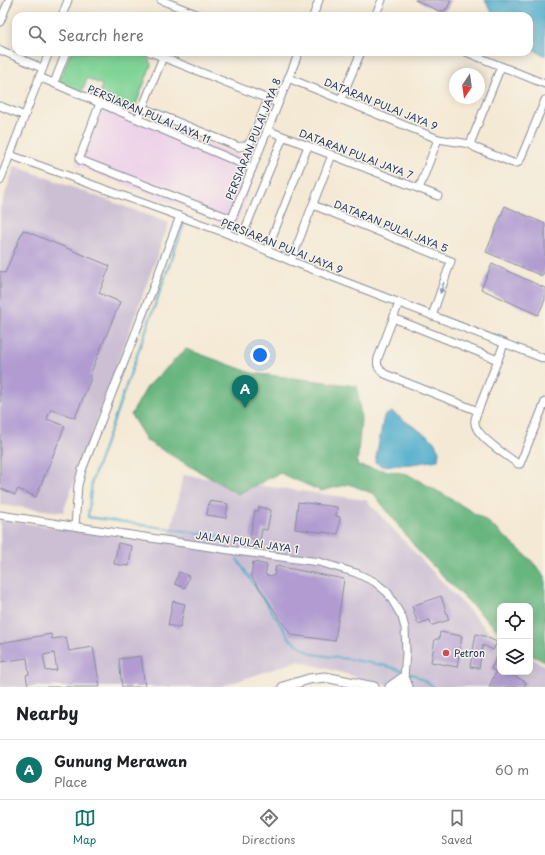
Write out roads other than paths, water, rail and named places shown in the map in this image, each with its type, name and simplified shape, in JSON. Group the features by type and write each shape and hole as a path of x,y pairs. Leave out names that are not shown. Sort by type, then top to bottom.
{"main road":[{"path":"390,687 404,676 408,687"},
{"path":"283,687 309,679 325,678 374,687"},
{"path":"299,683 327,682 348,687"}],"street":[{"path":"0,22 9,0"},
{"path":"64,12 68,0"},
{"path":"161,0 191,12"},
{"path":"314,12 319,0"},
{"path":"379,12 382,0"},
{"path":"0,50 12,55"},
{"path":"14,56 42,68"},
{"path":"0,181 46,56"},
{"path":"54,83 64,56"},
{"name":"PERSIARAN PULAI JAYA 8","path":"226,233 296,56"},
{"path":"341,99 358,56"},
{"path":"476,56 545,84"},
{"path":"138,119 163,57 278,103"},
{"path":"470,144 499,72 503,67"},
{"name":"PERSIARAN PULAI JAYA 11","path":"39,77 252,168"},
{"name":"DATARAN PULAI JAYA 9","path":"288,78 438,139 419,189"},
{"path":"143,108 239,147 247,145 251,141 268,99"},
{"path":"438,139 470,144 498,157 513,163 517,163 520,160 545,100"},
{"path":"100,103 80,160 232,219"},
{"path":"0,106 25,116"},
{"name":"DATARAN PULAI JAYA 7","path":"267,130 438,196"},
{"path":"241,239 283,136"},
{"path":"267,250 308,146"},
{"name":"PERSIARAN PULAI JAYA 9","path":"10,155 226,233 291,261 545,359"},
{"path":"291,261 332,155"},
{"name":"DATARAN PULAI JAYA 5","path":"313,206 451,261 432,316"},
{"path":"74,526 78,484 82,470 180,216"},
{"path":"399,303 378,358 377,363 381,370 385,374 478,411"},
{"path":"393,318 498,360"},
{"path":"504,344 478,411 475,423 477,429 489,442 520,464 545,402"},
{"name":"JALAN PULAI JAYA 1","path":"0,515 236,551 319,562 356,573 375,582 388,593 402,617 405,628 405,663 401,687"}],"water":[{"path":"485,0 545,0 545,56 533,49 533,12 492,12"},
{"path":"392,412 433,440 439,451 438,460 412,464 381,466 375,462 384,416"}],"waterway":[{"path":"184,224 92,481 88,517 220,536 223,540"},
{"path":"237,559 291,640 312,654 387,666 415,675 434,687"}],"place":[{"name":"Gunung Merawan","path":"245,408"},
{"name":"Petron","path":"446,653"}]}
